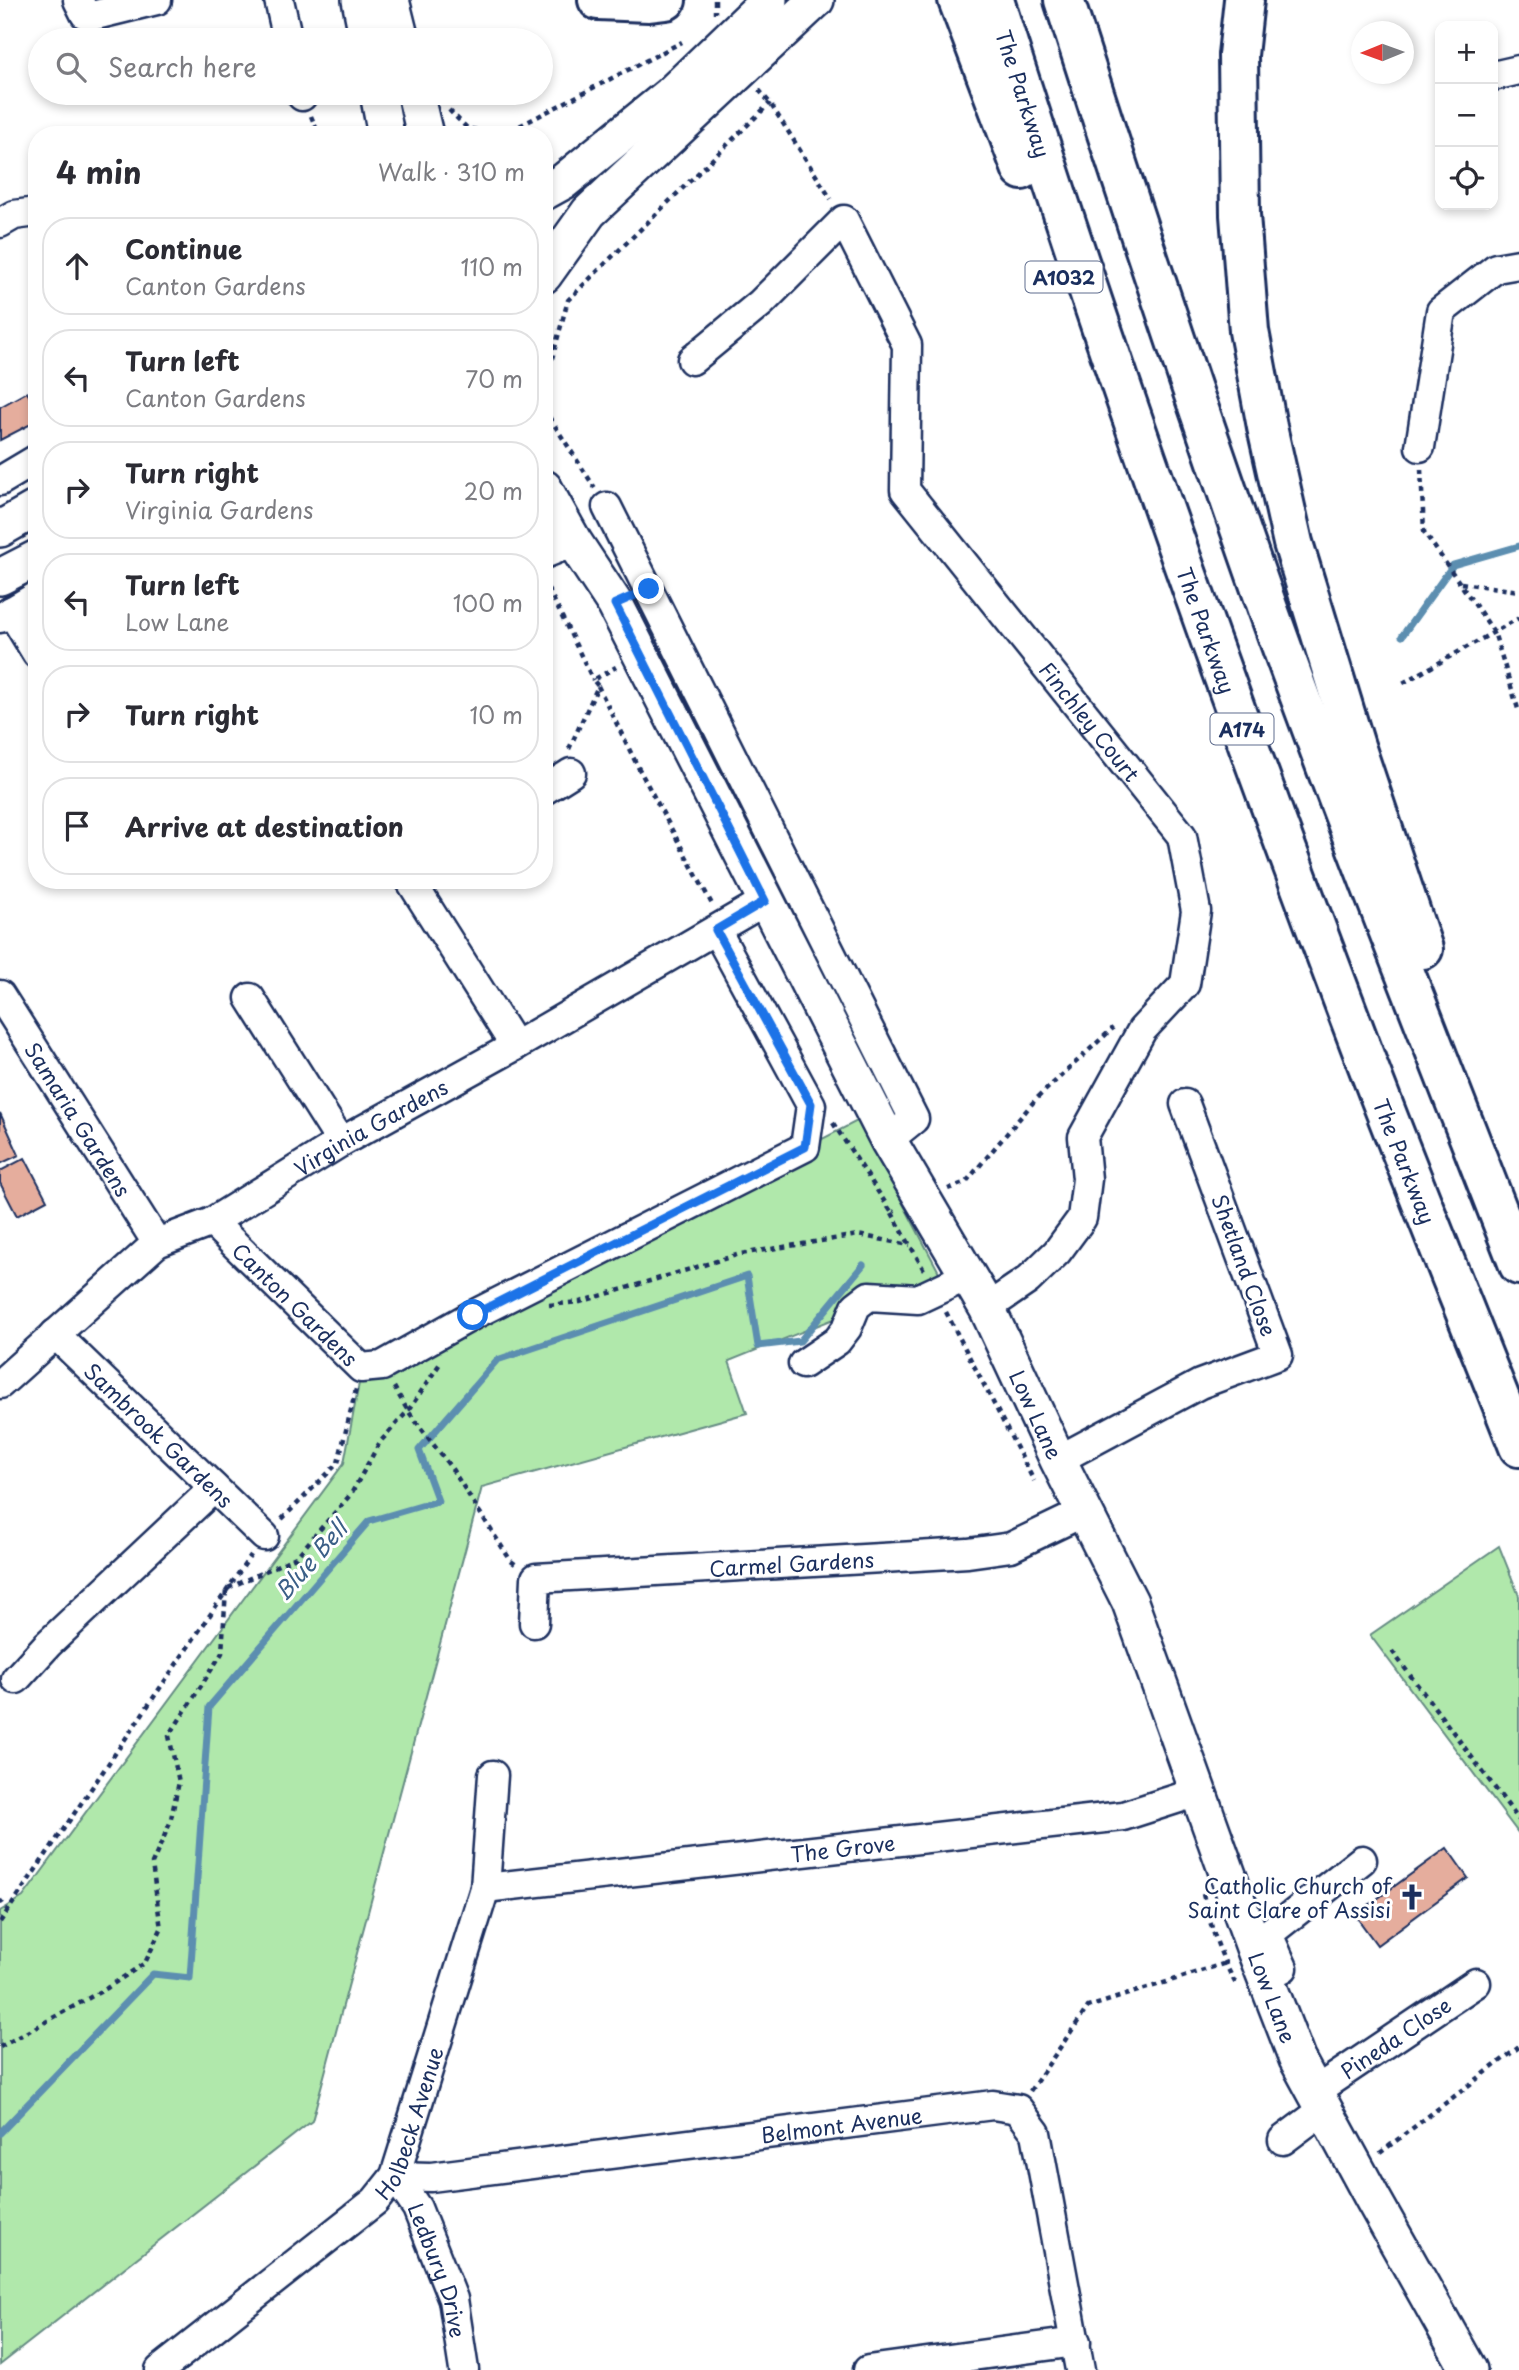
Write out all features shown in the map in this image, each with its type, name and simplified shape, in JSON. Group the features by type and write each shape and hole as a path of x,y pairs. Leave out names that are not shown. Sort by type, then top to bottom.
{"highway":[{"path":"598,0 666,0"},
{"name":"A1032","path":"958,0 1060,268 1178,550"},
{"name":"The Parkway","path":"994,0 1178,550 1238,719 1369,1069 1519,1447"},
{"path":"1064,0 1099,111 1269,610 1363,863 1519,1265"},
{"path":"1244,0 1238,55 1240,215 1249,331 1267,428 1293,542 1355,746 1417,933 1496,1153 1519,1229"}],"main road":[{"path":"360,0 366,28"},
{"path":"391,0 398,28"},
{"path":"553,187 671,94 769,0"},
{"path":"553,262 589,212 816,0"},
{"path":"380,105 384,126"},
{"path":"426,126 428,105"},
{"path":"0,529 28,513"},
{"name":"Low Lane","path":"553,524 559,548 615,604 888,1140 987,1308 1058,1460 1130,1602 1297,2059 1469,2370"},
{"path":"0,578 28,563"}],"street":[{"path":"78,0 85,14 92,16 157,0"},
{"path":"279,0 285,28"},
{"path":"1498,75 1519,70"},
{"path":"0,222 14,215 28,213"},
{"path":"692,360 761,303 844,220"},
{"name":"Finchley Court","path":"844,220 907,345 905,490 1182,836 1196,911 1185,984 1142,1030 1083,1137 1087,1180 1082,1218 1057,1252 1028,1280 987,1308"},
{"path":"1420,447 1441,311 1496,268 1519,264"},
{"path":"0,481 28,464"},
{"path":"607,507 914,1119 888,1140"},
{"path":"615,604 649,589"},
{"path":"28,602 6,615 28,643"},
{"path":"553,784 571,773"},
{"path":"416,889 515,1046"},
{"name":"Virginia Gardens","path":"0,1384 157,1243 212,1222 341,1142 515,1046 765,901"},
{"path":"719,928 811,1104"},
{"name":"Samaria Gardens","path":"0,995 157,1243"},
{"path":"250,998 341,1142"},
{"name":"Canton Gardens","path":"212,1222 361,1368 382,1366 473,1315 805,1147 811,1104"},
{"name":"Shetland Close","path":"1058,1460 1200,1384 1278,1355 1185,1104"},
{"path":"803,1364 837,1341 856,1306 869,1296 918,1299 967,1276"},
{"name":"Sambrook Gardens","path":"55,1334 264,1536"},
{"path":"16,1679 48,1644 214,1488"},
{"name":"Carmel Gardens","path":"536,1578 968,1553 1011,1546 1084,1512"},
{"path":"534,1623 536,1578"},
{"name":"Holbeck Avenue","path":"160,2370 374,2201 395,2176 485,1888 493,1775"},
{"name":"The Grove","path":"485,1888 1123,1816 1198,1792"},
{"path":"1261,1965 1283,1968 1268,1934 1362,1860"},
{"name":"Pineda Close","path":"1283,2140 1311,2119 1320,2102 1476,1983"},
{"name":"Belmont Avenue","path":"395,2176 432,2177 993,2105 1017,2109"},
{"path":"1017,2109 1036,2133 1080,2370"},
{"name":"Ledbury Drive","path":"395,2176 417,2208 453,2299 464,2370"},
{"path":"868,2370 1076,2342"}],"path":[{"path":"707,20 716,12 715,0"},
{"path":"520,126 679,44 688,36"},
{"path":"743,71 770,103 844,220"},
{"path":"553,355 568,300 770,103"},
{"path":"437,105 464,126"},
{"path":"553,423 607,507"},
{"path":"1420,447 1424,531 1494,632 1519,712"},
{"path":"1460,583 1519,591"},
{"path":"553,598 719,928"},
{"path":"1403,683 1519,618"},
{"path":"593,680 641,653"},
{"path":"571,773 566,756 598,686"},
{"path":"811,1104 831,1119 892,1213 921,1198 966,1182 1036,1099 1115,1026 1142,1030"},
{"path":"540,1307 580,1302 740,1254 858,1235 910,1245"},
{"path":"226,1589 296,1557 351,1494 380,1442 408,1411 444,1357"},
{"path":"0,1923 264,1536 338,1463 361,1368"},
{"path":"408,1411 452,1469 511,1561 536,1578"},
{"path":"0,2047 107,1988 145,1963 161,1929 152,1864 170,1823 180,1782 169,1735 222,1653 226,1589"},
{"path":"1392,1651 1519,1820"},
{"path":"0,1900 9,1912"},
{"path":"1017,2109 1088,2007 1261,1965"},
{"path":"1357,2171 1519,2047"}],"green space":[{"path":"859,1120 941,1276 729,1361 747,1413 482,1487 312,2121 0,2365 0,1911 23,1897 344,1463 359,1383 396,1371 473,1319"},
{"path":"1499,1546 1519,1596 1519,1834 1370,1635"}],"building":[{"path":"27,392 28,426 0,440 0,407"},
{"path":"0,1113 19,1155 0,1164"},
{"path":"25,1158 47,1200 17,1216 0,1183 0,1171"},
{"name":"Catholic Church of Saint Clare of Assisi","path":"1447,1848 1468,1878 1377,1945 1355,1915"}],"waterway":[{"path":"1402,636 1453,565 1519,546"},
{"name":"Blue Bell","path":"0,2133 153,1974 190,1978 209,1707 369,1521 438,1501 419,1450 497,1360 747,1276 758,1346 800,1341 863,1265"}],"place":[{"name":"Catholic Church of Saint Clare of Assisi","path":"1412,1897"}],"route":[{"path":"473,1315 805,1147 811,1104 716,930 765,901 615,604 649,589"}]}
